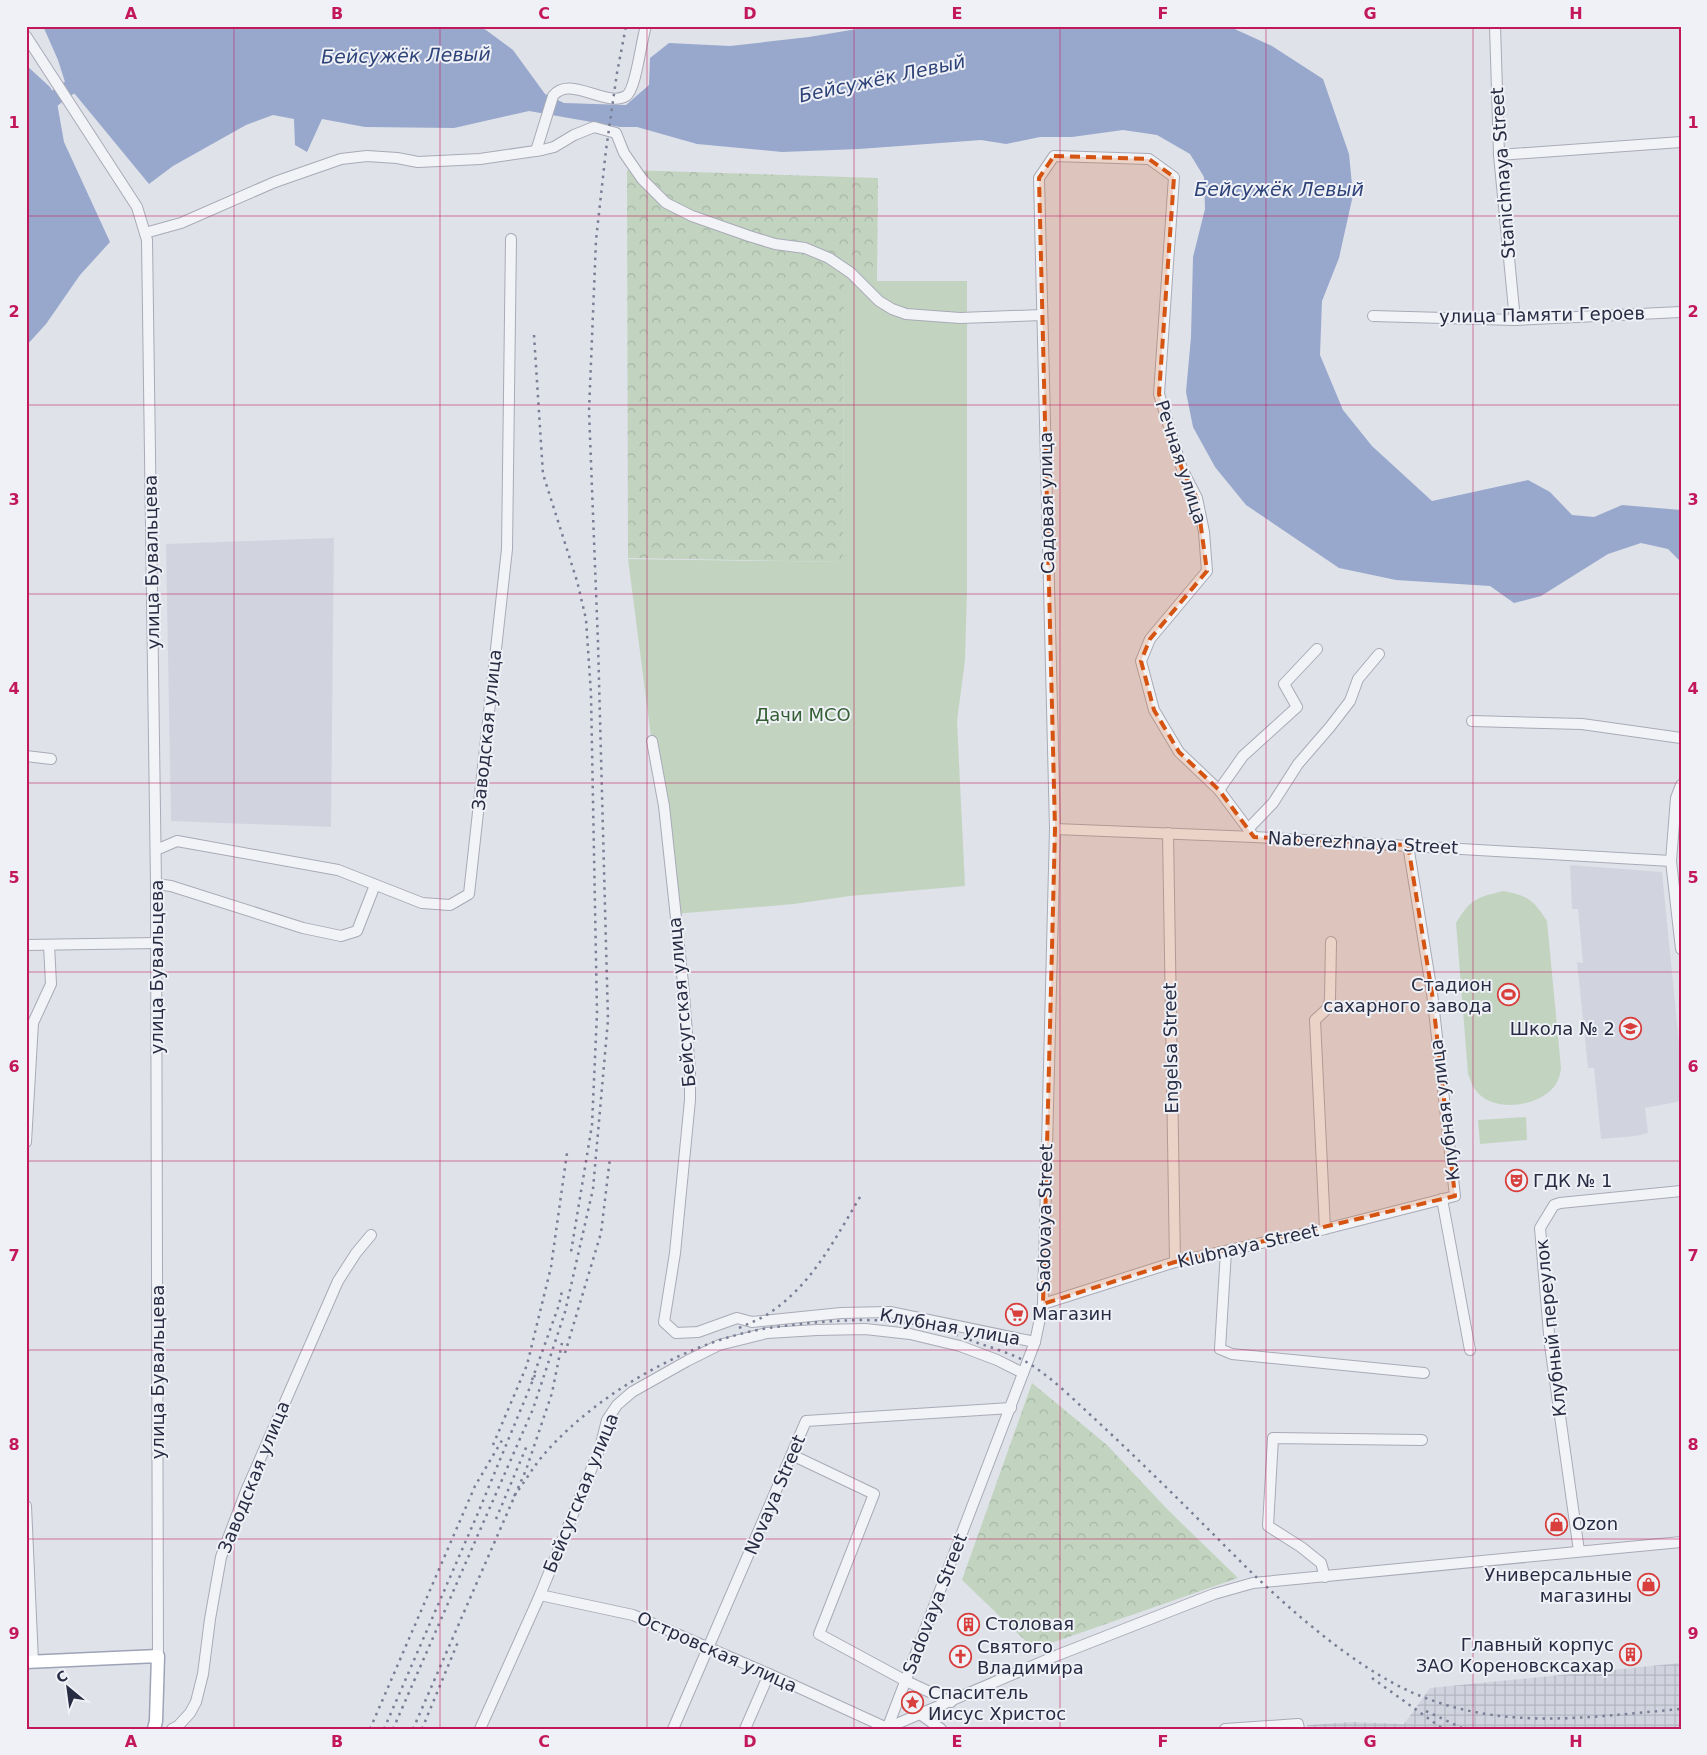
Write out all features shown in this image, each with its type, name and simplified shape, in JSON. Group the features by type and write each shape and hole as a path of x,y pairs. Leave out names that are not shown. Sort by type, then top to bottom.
{"main road":[{"path":"30,1661 158,1656"},
{"name":"улица Бувальцева","path":"154,1729 156,1721 158,1656"}],"street":[{"path":"536,151 553,96 562,88 575,89 594,96 620,98 630,93 634,85 646,26"},
{"name":"Stanichnaya Street","path":"1495,26 1499,155 1515,320"},
{"name":"улица Бувальцева","path":"26,36 136,207 145,233 148,250 157,943 158,1656"},
{"path":"145,233 181,223 275,182 341,159 367,156 397,158 418,162 447,162 536,151 554,147 574,135 594,127 616,133 624,153 642,179 666,204 692,216 749,236 775,244 805,248 829,258 851,273 879,301 892,309 906,314 960,318 1042,315"},
{"path":"1499,155 1681,142"},
{"name":"Садовая улица","path":"1055,829 1039,178 1054,156 1149,159 1174,177"},
{"name":"Речная улица","path":"1174,177 1158,394 1182,469 1197,498 1204,532 1207,571 1150,639 1141,661 1154,710 1179,752 1219,790 1251,832"},
{"name":"Заводская улица","path":"156,850 177,841 338,870 422,903 450,905 470,894 507,549 511,239"},
{"name":"улица Памяти Героев","path":"1373,316 1515,320 1681,312"},
{"path":"1219,790 1243,756 1297,707 1284,684 1317,649"},
{"path":"1251,832 1273,803 1298,764 1350,701 1358,679 1379,654"},
{"path":"1472,721 1582,724 1681,738"},
{"name":"Бейсугская улица","path":"652,741 664,806 674,914 683,983 690,1072 690,1100 676,1253 664,1322"},
{"path":"26,756 51,759"},
{"path":"1681,785 1676,798 1671,861 1681,950"},
{"name":"Naberezhnaya Street","path":"1055,829 1168,833 1251,832 1408,846 1671,861"},
{"name":"Sadovaya Street","path":"887,1729 1011,1408 1035,1342 1043,1304 1055,829"},
{"name":"Engelsa Street","path":"1168,833 1175,1262"},
{"name":"Клубная улица","path":"1408,846 1432,993 1456,1196 1442,1199"},
{"path":"156,884 171,886 304,928 341,936 357,931 374,885"},
{"path":"1325,1229 1314,1020 1328,1008 1330,999 1331,942"},
{"path":"26,945 157,943"},
{"path":"26,1142 33,1023 51,984 49,945"},
{"name":"Клубный переулок","path":"1579,1551 1550,1345 1540,1228 1554,1205 1560,1203 1681,1191"},
{"path":"1442,1199 1470,1350"},
{"name":"Klubnaya Street","path":"1043,1304 1175,1262 1325,1229 1442,1199"},
{"name":"Заводская улица","path":"172,1729 178,1726 190,1713 196,1702 203,1674 221,1557 243,1499 338,1282 356,1253 371,1235"},
{"path":"1226,1251 1220,1349 1232,1354 1424,1373"},
{"name":"Клубная улица","path":"664,1322 676,1333 698,1332 737,1318 752,1322 841,1313 890,1312 1035,1342"},
{"name":"Бейсугская улица","path":"480,1729 540,1595 600,1448 607,1420 617,1405 640,1388 687,1361 720,1345 767,1333 865,1329 910,1334 960,1346 1023,1373"},
{"name":"Novaya Street","path":"673,1729 806,1421 1011,1408"},
{"path":"1326,1577 1321,1563 1302,1547 1268,1526 1273,1438 1422,1440"},
{"path":"792,1454 874,1494 819,1634 951,1702"},
{"path":"26,1506 30,1661"},
{"path":"887,1729 1058,1655 1214,1594 1253,1583 1681,1542"},
{"name":"Островская улица","path":"540,1595 633,1614 887,1729"},
{"path":"745,1729 769,1674"},
{"path":"920,1714 941,1729"},
{"path":"1224,1729 1298,1724 1298,1729"}],"highlighted area":[{"path":"1054,156 1149,159 1174,177 1159,394 1182,469 1197,498 1207,571 1150,639 1141,661 1154,710 1179,752 1219,790 1254,837 1408,845 1432,993 1455,1196 1175,1262 1043,1304 1055,829 1039,178"}],"shaded area":[{"path":"334,538 331,827 171,821 166,544"},
{"name":"Школа № 2","path":"1570,865 1662,872 1681,1063 1681,1101 1645,1108 1648,1133 1601,1139 1594,1068 1588,1068 1577,962 1583,963 1578,909 1572,909"},
{"path":"1681,1663 1681,1729 1307,1729 1307,1725 1352,1722 1404,1724 1430,1688"}],"green space":[{"path":"627,170 878,178 877,281 844,281 843,562 628,558"},
{"name":"Дачи МСО","path":"844,281 967,281 967,589 965,660 957,721 965,886 850,896 794,904 674,914 628,559 843,562"},
{"name":"Стадион сахарного завода","path":"1503,891 1530,900 1547,921 1561,1068 1556,1084 1552,1089 1544,1095 1524,1104 1512,1105 1490,1101 1481,1096 1473,1086 1468,1074 1456,923 1470,904 1480,898"},
{"path":"1526,1117 1527,1140 1480,1144 1478,1120"},
{"path":"1032,1383 1107,1445 1168,1510 1238,1578 1034,1649 962,1580"}],"water":[{"name":"Бейсужёк Левый","path":"43,26 477,26 486,30 513,50 545,94 564,103 626,105 649,85 650,58 669,43 730,46 809,37 875,26 1228,26 1272,46 1323,79 1349,154 1353,195 1339,258 1322,301 1320,355 1343,410 1372,446 1432,501 1528,480 1550,492 1572,515 1594,517 1622,505 1681,510 1681,562 1668,549 1641,543 1608,554 1541,596 1514,603 1490,586 1396,580 1339,568 1246,505 1215,467 1193,427 1186,392 1191,337 1193,257 1205,209 1204,177 1190,154 1157,135 1123,130 1072,137 1040,137 1006,144 981,140 859,149 782,152 697,144 637,127 620,127 529,111 454,128 365,127 322,119 307,152 295,145 294,119 273,115 246,125 173,166 149,184 65,82 58,60"},
{"path":"26,65 50,87 56,97 64,142 110,242 80,275 46,324 26,346"}],"waterway":[{"name":"Бейсужёк Левый","path":"26,126 62,92 79,83 87,82"}],"railway":[{"path":"393,1729 533,1409 565,1312 593,1189 608,1020 598,643 589,411 596,240 606,150 626,26"},
{"path":"534,335 543,474 577,581 586,619 591,694 597,1013 592,1125 571,1252"},
{"path":"493,1445 527,1365 551,1267 567,1153"},
{"path":"565,1353 601,1233 610,1158"},
{"path":"739,1328 771,1312 799,1288 822,1260 860,1197"},
{"path":"532,1380 559,1305 562,1291"},
{"path":"514,1496 537,1462 568,1430 593,1408 651,1370 682,1355 713,1342 776,1327 858,1320 878,1320 919,1325 944,1331 1007,1353 1023,1360 1043,1373 1071,1396 1289,1607 1348,1655 1411,1692 1445,1705 1478,1713 1511,1717 1578,1718 1681,1709"},
{"path":"413,1729 526,1470 552,1393 562,1343"},
{"path":"384,1729 478,1513 535,1375"},
{"path":"370,1729 475,1486 504,1437"},
{"path":"496,1519 528,1443"},
{"path":"422,1729 458,1642"},
{"path":"1372,1678 1443,1729"},
{"path":"1426,1711 1464,1729"}],"place":[{"name":"Стадион сахарного завода","path":"1508,995"},
{"name":"Школа № 2","path":"1631,1029"},
{"name":"ГДК № 1","path":"1517,1181"},
{"name":"Магазин","path":"1016,1314"},
{"name":"Ozon","path":"1556,1524"},
{"name":"Универсальные магазины","path":"1648,1585"},
{"name":"Столовая","path":"969,1624"},
{"name":"Главный корпус ЗАО Кореновсксахар","path":"1630,1655"},
{"name":"Святого Владимира","path":"961,1657"},
{"name":"Спаситель Иисус Христос","path":"912,1703"}]}
